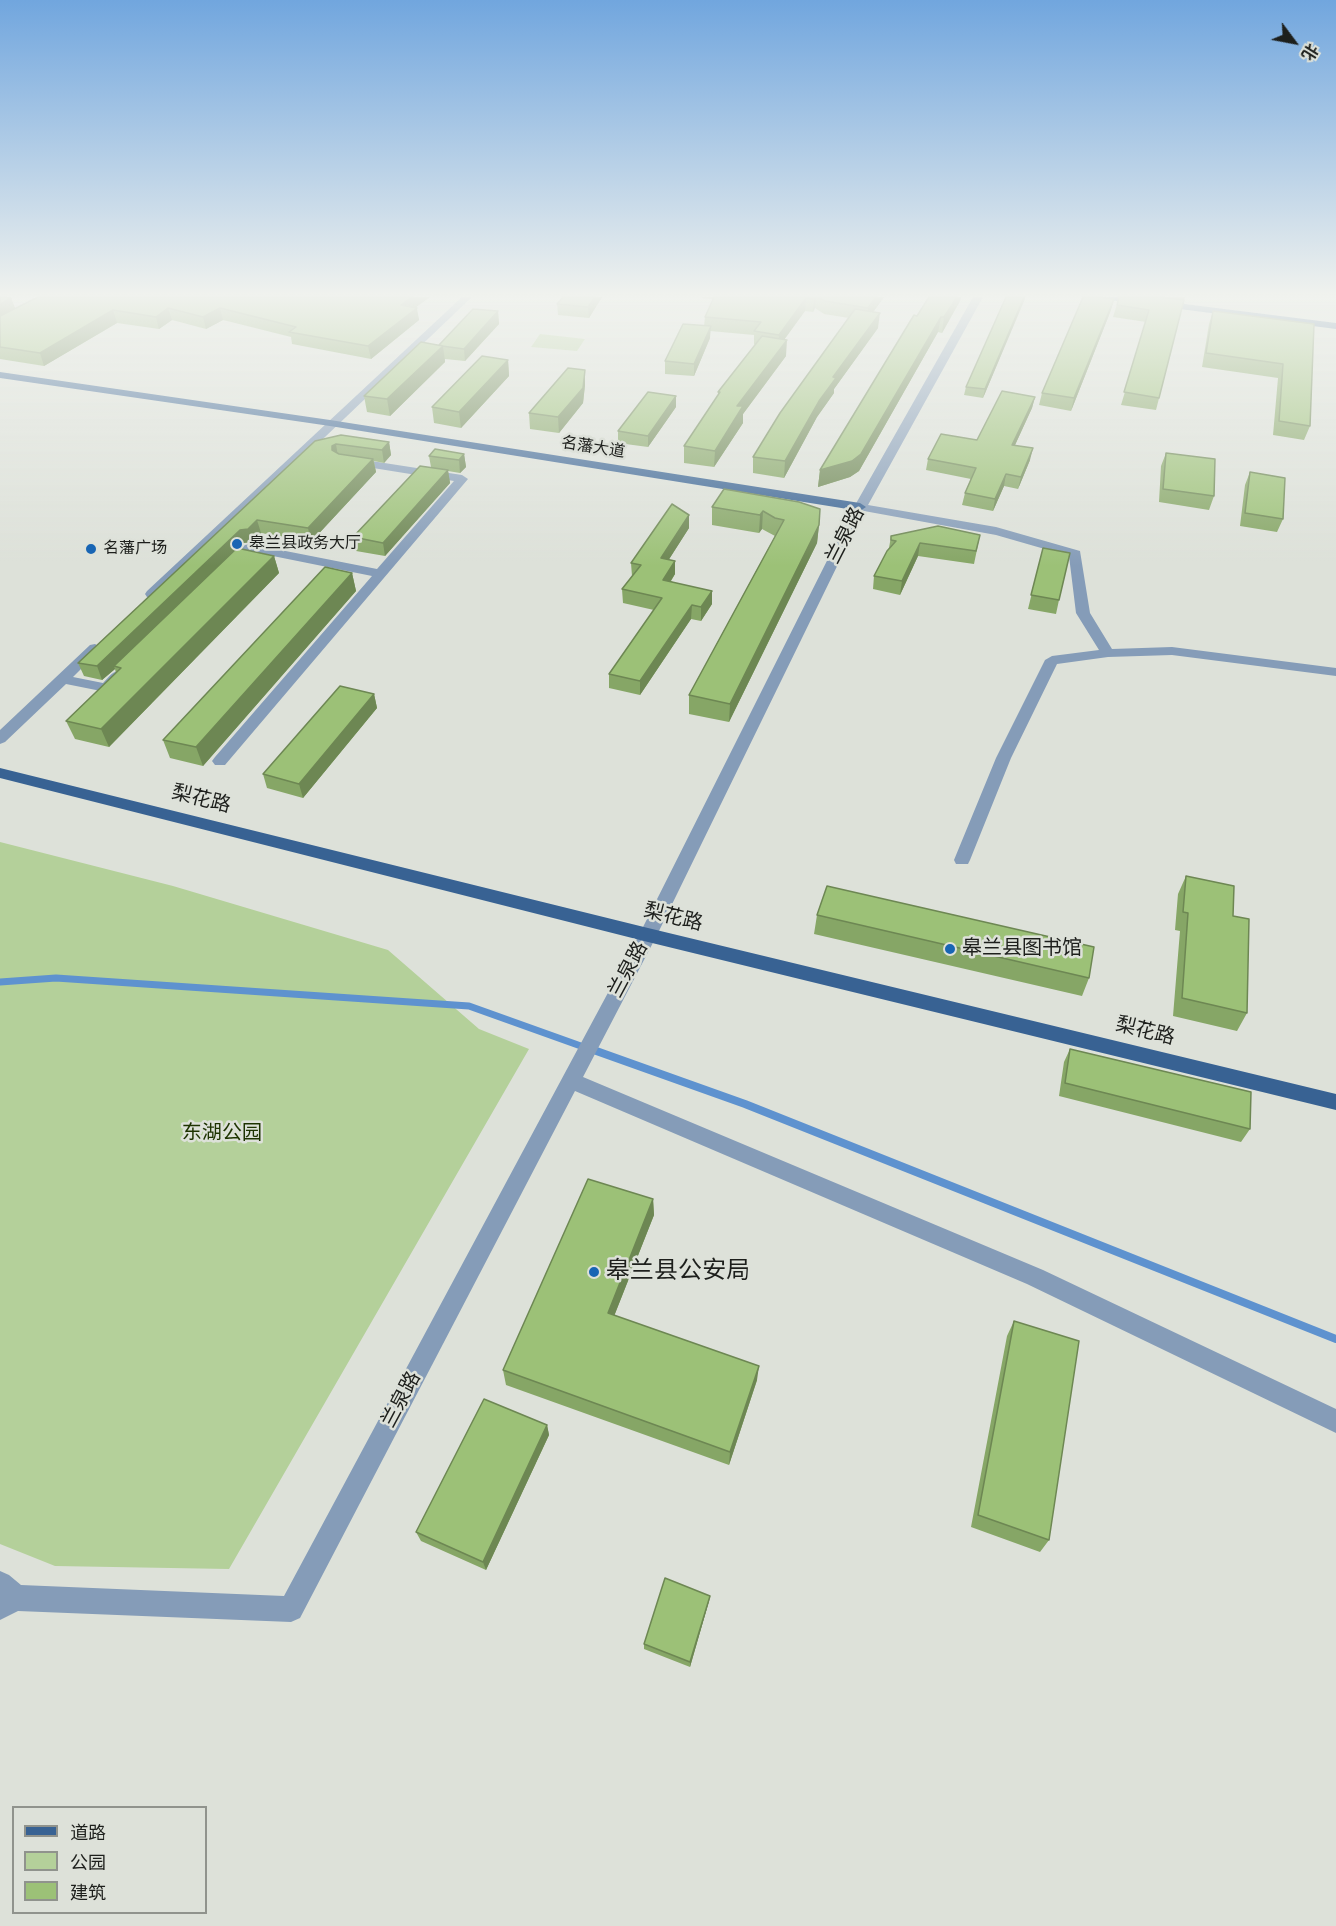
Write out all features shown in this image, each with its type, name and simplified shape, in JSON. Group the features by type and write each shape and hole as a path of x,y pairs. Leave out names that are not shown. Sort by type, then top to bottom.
{"main road":[{"name":"名藩大道","path":"82,387 330,423 860,507"},
{"name":"梨花路","path":"0,772 648,935 1336,1102"}],"street":[{"path":"140,605 369,387"},
{"name":"兰泉路","path":"5,1597 291,1610 648,935 860,507 927,387"},
{"path":"220,761 462,479 342,461"},
{"path":"860,507 996,529 1037,539 1075,554 1083,614 1108,653"},
{"path":"216,581 250,548 381,574"},
{"path":"0,739 105,638"},
{"path":"962,860 987,793 1052,660 1108,653 1172,651 1336,672"},
{"path":"62,680 106,688 131,663"},
{"path":"575,1072 1035,1277 1336,1421"}],"green space":[{"name":"东湖公园","path":"0,842 173,886 388,950 479,1029 529,1049 229,1569 55,1566 0,1544"}],"building":[{"path":"374,387 400,387 387,399 364,396"},
{"path":"452,387 483,387 459,412 432,407"},
{"path":"552,387 583,387 558,417 529,413"},
{"path":"722,387 751,387 737,406 743,406 715,451 684,446 720,392 718,392"},
{"path":"799,387 829,387 785,461 753,457"},
{"path":"870,387 900,387 861,454 852,461 820,470"},
{"path":"1045,387 1078,387 1074,398 1042,393"},
{"path":"1126,387 1162,387 1159,398 1124,392"},
{"path":"1281,387 1312,387 1310,426 1279,421"},
{"path":"1002,391 1035,397 1012,445 1033,448 1021,477 1006,474 995,499 965,493 976,468 928,459 941,434 977,440"},
{"path":"648,392 676,396 648,436 618,431"},
{"path":"341,435 389,442 382,450 336,444 332,446 332,450 339,454 373,459 308,528 257,520 248,529 240,530 97,666 78,663 315,441"},
{"path":"435,449 464,454 459,460 429,456"},
{"path":"1166,453 1215,459 1214,496 1163,489"},
{"path":"420,466 448,470 383,543 353,537"},
{"path":"1250,472 1285,478 1283,519 1245,513"},
{"path":"724,489 799,502 820,509 819,525 730,704 689,695 784,520 763,511 760,515 712,507"},
{"path":"672,504 689,515 661,558 675,561 663,580 712,591 701,607 692,605 640,681 609,674 662,598 622,589 641,565 631,563"},
{"path":"938,526 980,535 976,551 920,543 902,581 874,576 887,551 896,541 891,540 891,536"},
{"path":"237,548 274,556 101,729 66,721 121,668 114,666"},
{"path":"1043,548 1070,553 1059,600 1031,595"},
{"path":"325,567 352,573 196,747 163,740"},
{"path":"340,686 374,694 299,784 263,774"},
{"path":"1186,876 1234,886 1233,916 1249,919 1247,1013 1182,998 1188,913 1183,912"},
{"path":"827,886 1094,947 1089,978 817,915"},
{"path":"1070,1049 1251,1092 1250,1129 1065,1083"},
{"path":"588,1179 653,1199 608,1313 759,1366 730,1452 503,1370"},
{"path":"1014,1321 1079,1341 1049,1540 978,1515"},
{"path":"484,1399 547,1425 483,1562 416,1532"},
{"path":"665,1578 710,1596 690,1662 644,1644"}],"waterway":[{"path":"0,982 56,978 469,1006 592,1050"},
{"path":"588,1048 745,1104 1336,1339"}],"place":[{"name":"皋兰县政务大厅","path":"237,544"},
{"name":"名藩广场","path":"91,549"},
{"name":"皋兰县图书馆","path":"950,949"},
{"name":"皋兰县公安局","path":"594,1272"}]}
